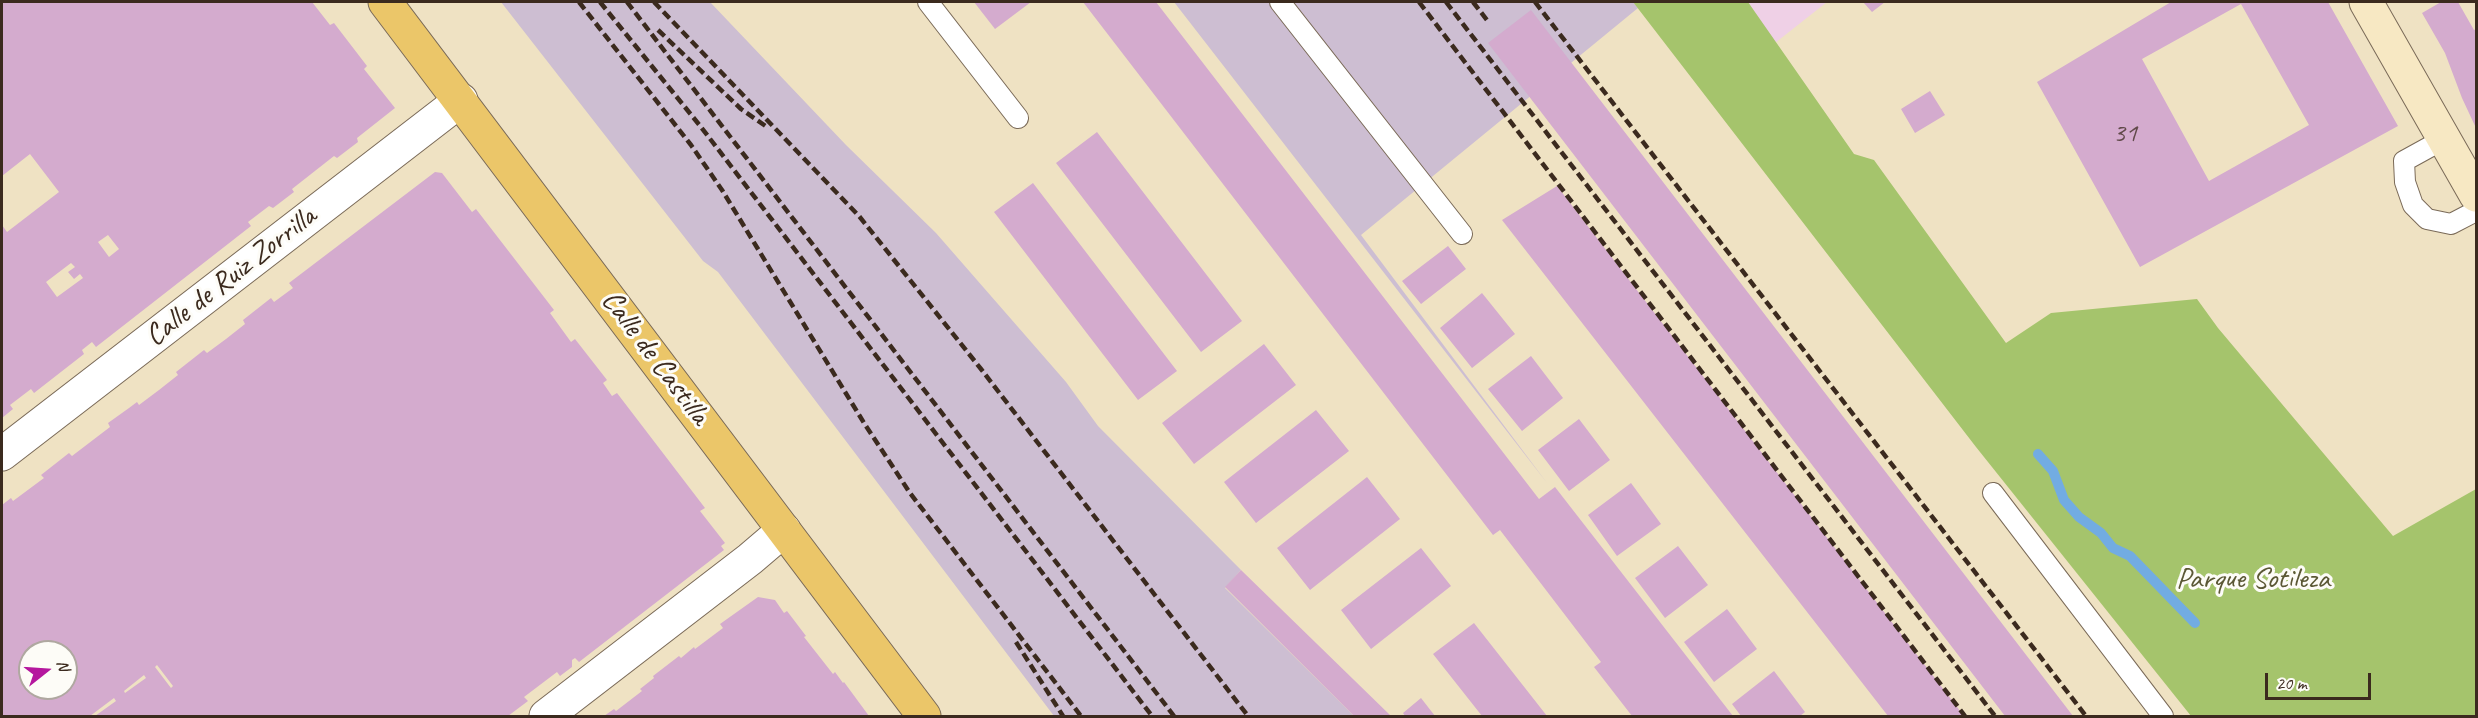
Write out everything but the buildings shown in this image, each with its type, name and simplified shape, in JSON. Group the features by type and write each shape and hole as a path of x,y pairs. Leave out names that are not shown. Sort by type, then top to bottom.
{"main road":[{"name":"Calle de Castilla","path":"385,2 924,717"}],"street":[{"path":"2366,2 2476,195"},
{"name":"Calle de Ruiz Zorrilla","path":"2,454 461,100"},
{"path":"546,717 784,530"}],"lane":[{"path":"928,2 1018,118"},
{"path":"1280,2 1462,234"},
{"path":"2444,139 2404,161 2405,182 2413,205 2427,219 2451,224 2476,211"},
{"path":"1993,493 2163,717"}],"shaded area":[{"path":"501,2 710,2 846,145 936,233 1066,382 1098,426 1241,570 1225,588 1354,716 1054,716 718,272 703,261"},
{"path":"1174,2 1633,2 1638,8 1361,235 1547,483"},
{"path":"1748,2 1827,2 1775,43"}],"green space":[{"name":"Parque Sotileza","path":"1633,2 1748,2 1854,154 1874,160 2006,343 2051,313 2197,299 2218,328 2393,536 2476,489 2476,716 2191,716 1976,447"}],"waterway":[{"path":"2038,454 2053,471 2064,500 2079,517 2101,533 2113,548 2130,556 2195,623"}],"railway":[{"path":"579,2 691,145 722,190 864,423 910,493 1081,716"},
{"path":"600,2 701,127 1152,716"},
{"path":"627,2 1174,716"},
{"path":"654,2 859,216 981,369 1248,716"},
{"path":"1419,2 1965,716"},
{"path":"1446,2 1995,716"},
{"path":"1473,2 1487,20"},
{"path":"1535,2 2086,716"},
{"path":"658,30 741,109 767,127"},
{"path":"1016,642 1063,716"}]}
